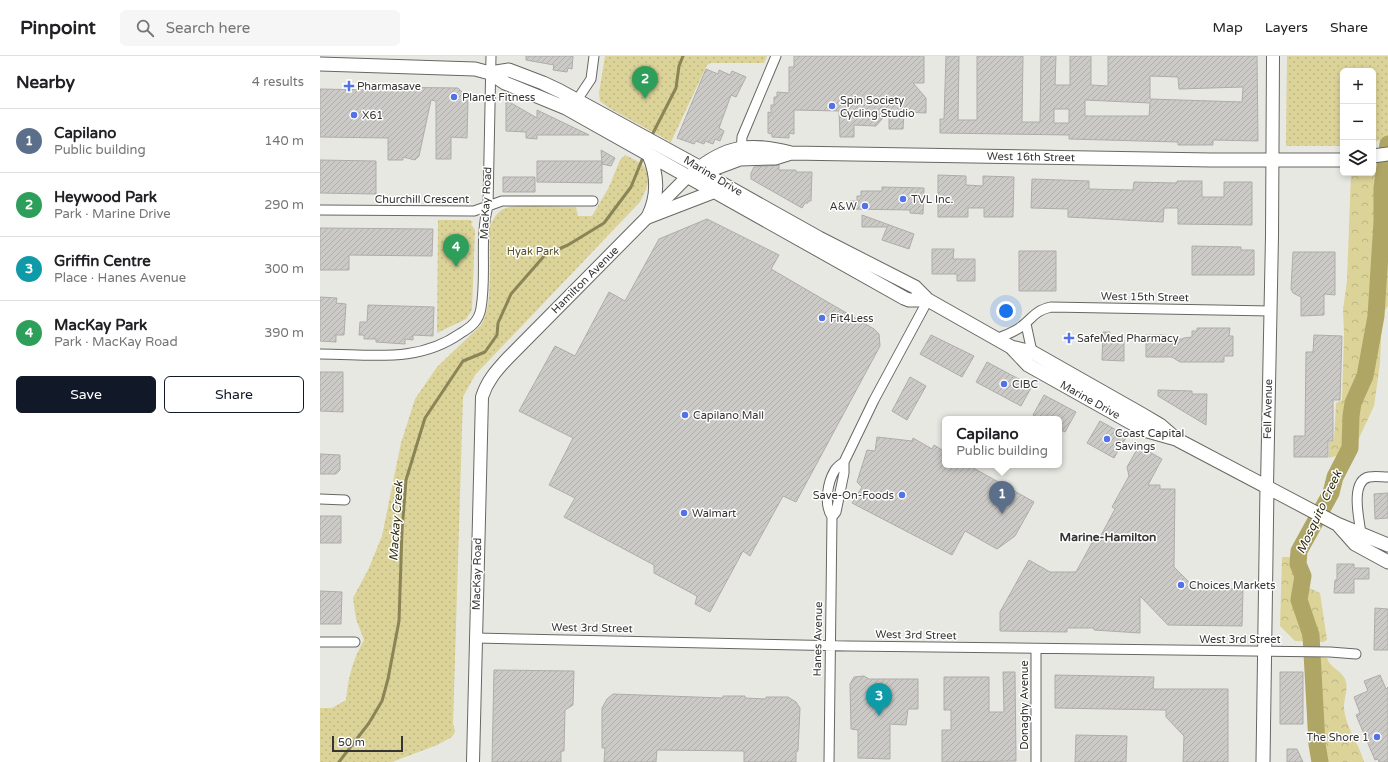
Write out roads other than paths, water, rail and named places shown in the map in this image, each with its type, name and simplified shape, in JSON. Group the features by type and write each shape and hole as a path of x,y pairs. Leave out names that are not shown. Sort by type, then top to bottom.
{"main road":[{"name":"Marine Drive","path":"320,64 475,69 490,73 505,83 526,90 702,170 819,238 915,286 928,300 996,339 1011,347 1032,352 1160,425 1176,439"},
{"name":"Marine Drive","path":"490,73 509,70 544,83 577,100 636,140"},
{"name":"West 16th Street","path":"688,176 741,154 774,148 791,153 1272,161 1340,160"},
{"name":"Marine Drive","path":"653,149 688,176 713,192 909,300 928,300"},
{"path":"648,217 654,206 656,190 653,149"},
{"path":"1376,156 1388,154"},
{"path":"648,217 713,192"},
{"name":"Marine Drive","path":"1011,347 1028,365 1144,430 1176,439 1268,486 1337,524 1388,545"},
{"name":"Fell Avenue","path":"1262,762 1268,486"},
{"name":"Marine Drive","path":"1337,524 1355,544 1388,562"}],"street":[{"name":"MacKay Road","path":"320,354 400,356 415,354 439,346 475,324 479,316 482,302 484,221 488,206 491,56"},
{"path":"577,100 591,79 594,56"},
{"path":"741,154 742,136 776,56"},
{"name":"Fell Avenue","path":"1268,486 1273,56"},
{"name":"Hamilton Avenue","path":"485,387 493,374 507,359 688,176"},
{"name":"Churchill Crescent","path":"320,210 474,211 502,201 593,201"},
{"name":"Hanes Avenue","path":"829,762 832,517 827,510 828,492 835,470 844,462 874,400 928,300"},
{"name":"West 15th Street","path":"996,339 1017,330 1026,324 1032,315 1040,309 1051,307 1271,311"},
{"path":"1026,324 1032,352"},
{"name":"MacKay Road","path":"473,762 482,404 485,387"},
{"path":"1361,533 1357,512 1358,486 1362,480 1368,477 1388,477"},
{"path":"320,499 345,500"},
{"name":"West 3rd Street","path":"475,638 1036,649 1265,652 1296,651 1356,654"},
{"path":"320,642 355,642"},
{"name":"Donaghy Avenue","path":"1036,649 1036,762"}],"waterway":[{"name":"Mackay Creek","path":"651,137 676,88 679,66 683,56"},
{"name":"Mosquito Creek","path":"1320,762 1317,744 1311,635 1299,600 1303,576 1298,564 1299,551 1331,493 1335,477 1350,448 1353,403 1365,376 1376,316 1382,222 1382,188 1388,144"},
{"name":"Mackay Creek","path":"339,762 369,723 382,701 388,679 399,621 402,531 406,480 425,418 463,361 485,352 497,335 498,323 511,294 545,255 568,245 604,223 631,187 644,155"}],"place":[{"name":"Pharmasave","path":"349,86"},
{"name":"Planet Fitness","path":"454,97"},
{"name":"Heywood Park","path":"645,99"},
{"name":"Spin Society Cycling Studio","path":"832,106"},
{"name":"X61","path":"354,115"},
{"name":"TVL Inc.","path":"903,199"},
{"name":"A&W","path":"865,206"},
{"name":"MacKay Park","path":"456,267"},
{"name":"Fit4Less","path":"822,318"},
{"name":"SafeMed Pharmacy","path":"1069,338"},
{"name":"CIBC","path":"1004,384"},
{"name":"Capilano Mall","path":"685,415"},
{"name":"Coast Capital Savings","path":"1107,439"},
{"name":"Save-On-Foods","path":"902,495"},
{"name":"Walmart","path":"684,513"},
{"name":"Capilano","path":"1002,514"},
{"name":"Choices Markets","path":"1181,585"},
{"name":"Griffin Centre","path":"879,716"},
{"name":"The Shore 1","path":"1377,737"}],"district":[{"name":"Marine-Hamilton","path":"1108,537"}],"park label":[{"name":"Hyak Park","path":"533,251"}]}
